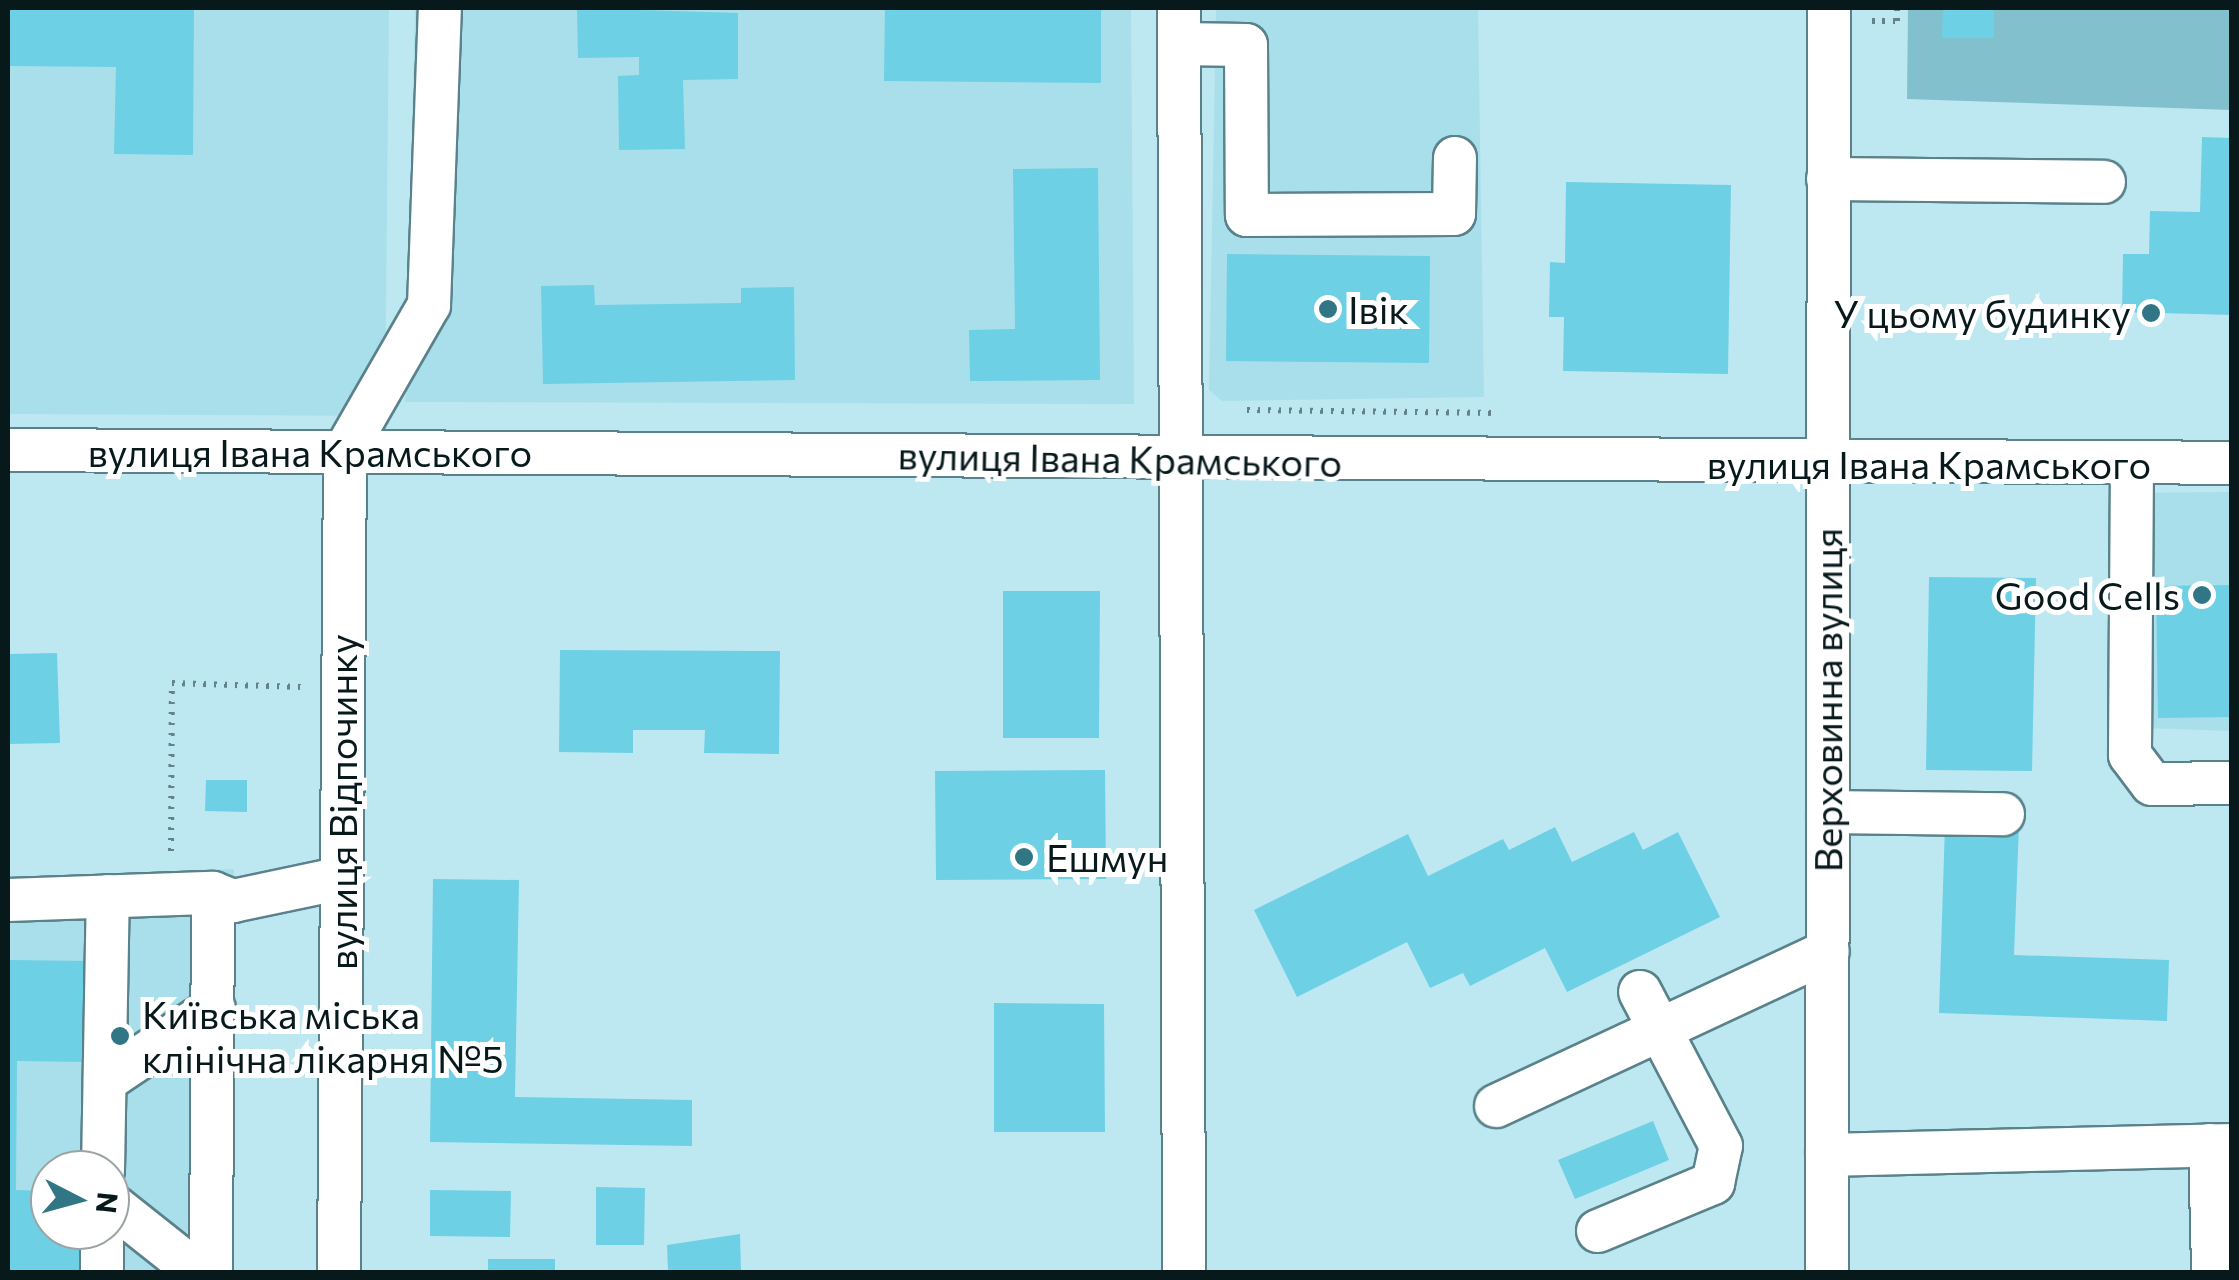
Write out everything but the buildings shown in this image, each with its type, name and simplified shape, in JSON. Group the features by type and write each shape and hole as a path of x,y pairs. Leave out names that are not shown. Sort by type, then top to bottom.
{"street":[{"path":"345,452 429,304 440,8"},
{"name":"Верховинна вулиця","path":"1827,1272 1829,8"},
{"path":"1184,1272 1179,26 1246,45 1246,215 1454,214 1455,158"},
{"path":"1828,179 2104,182"},
{"name":"вулиця Івана Крамського","path":"8,450 1826,467 2232,463"},
{"name":"вулиця Відпочинку","path":"339,1272 342,878 338,826 345,452"},
{"path":"2132,463 2130,755 2152,784 2232,783"},
{"path":"1828,812 2003,814"},
{"path":"8,900 213,893 234,901 342,878"},
{"path":"211,1272 213,893"},
{"path":"103,1150 108,896"},
{"path":"1496,1106 1828,952"},
{"path":"1598,1231 1713,1183 1721,1146 1640,992"},
{"path":"105,1081 214,1008"},
{"path":"1827,1154 2221,1145 2213,1272"},
{"path":"130,1219 197,1272"}],"path":[{"path":"1897,8 1897,21"},
{"path":"170,895 172,683 302,687"}],"shaded area":[{"path":"8,8 389,8 385,416 8,414"},
{"path":"415,8 1131,8 1134,404 405,402"},
{"path":"1216,8 1478,8 1484,397 1222,401 1209,390"},
{"path":"1908,8 2231,8 2231,110 1907,99"},
{"path":"2231,492 2231,731 2116,727 2117,493"},
{"name":"Київська міська клінічна лікарня №5","path":"234,869 232,1272 8,1272 8,880"}],"place":[{"name":"Івік","path":"1328,309"},
{"name":"У цьому будинку","path":"2151,313"},
{"name":"Good Cells","path":"2202,595"},
{"name":"Ешмун","path":"1024,857"},
{"name":"Київська міська клінічна лікарня №5","path":"120,1036"}]}
